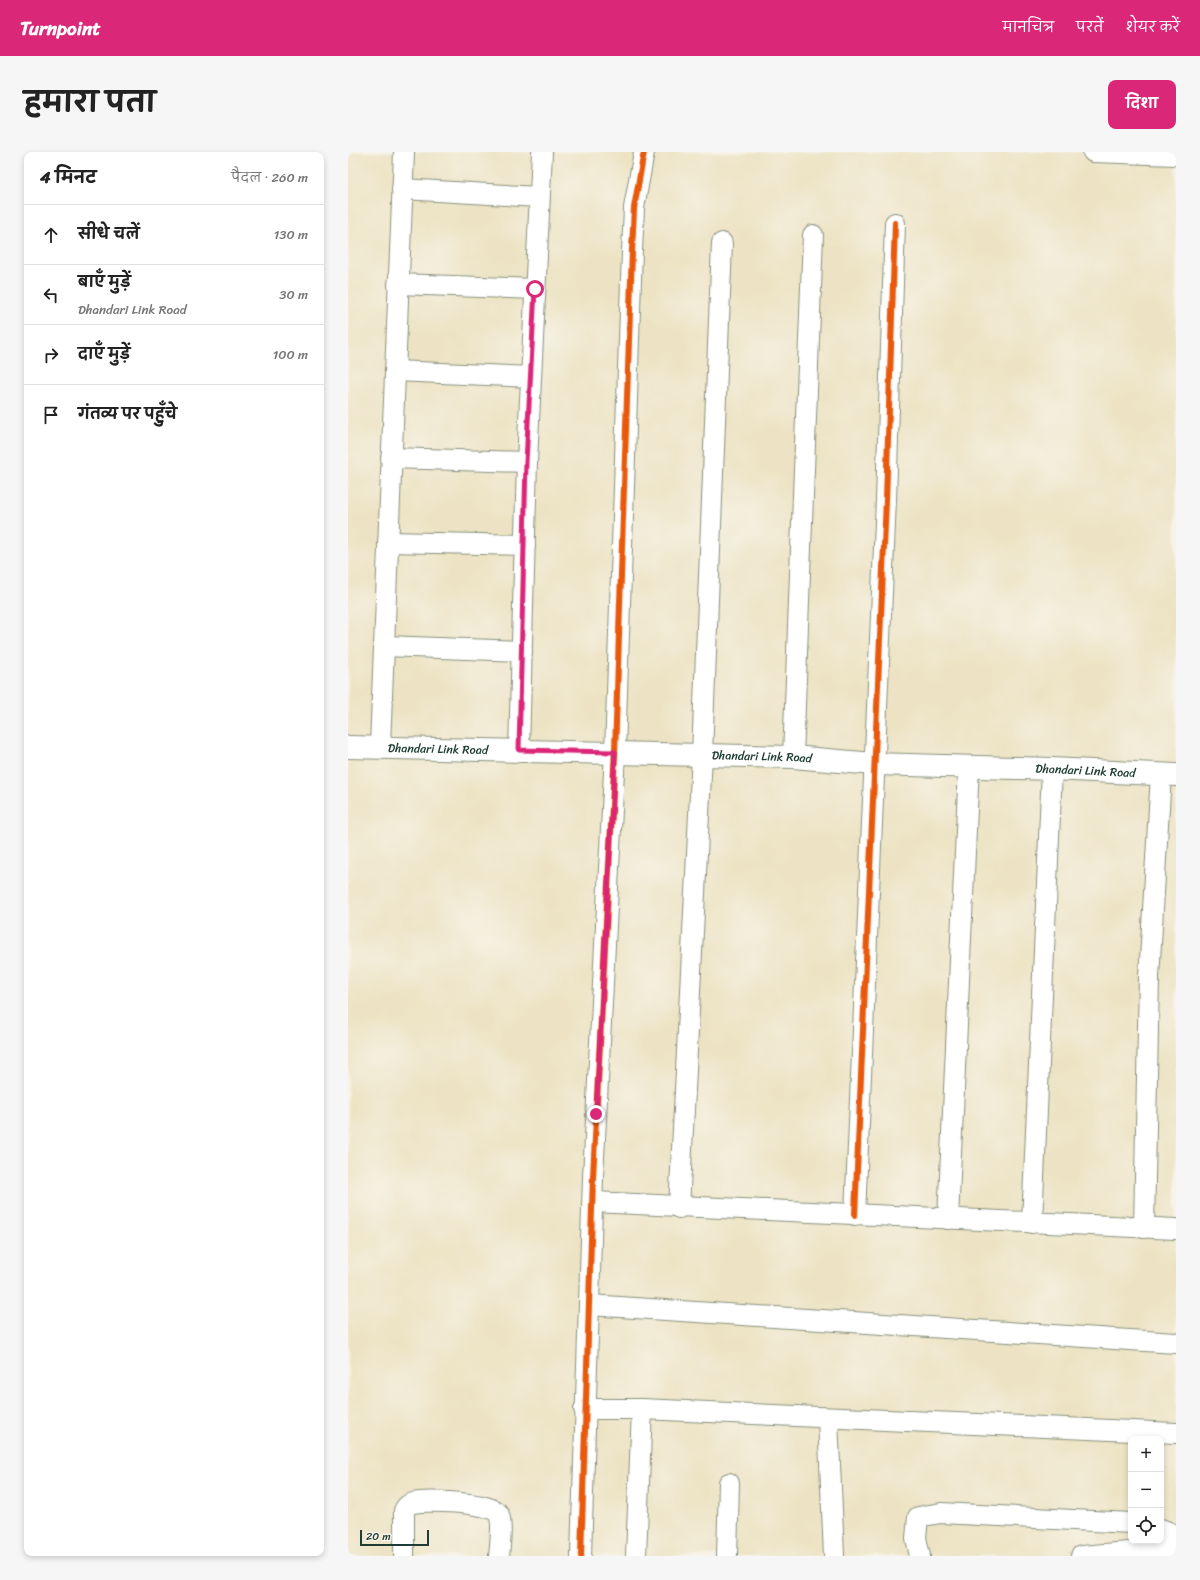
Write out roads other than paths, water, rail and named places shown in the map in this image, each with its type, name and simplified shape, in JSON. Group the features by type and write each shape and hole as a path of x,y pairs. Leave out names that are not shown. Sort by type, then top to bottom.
{"street":[{"path":"380,746 404,152"},
{"path":"519,750 526,462 542,152"},
{"path":"581,1556 584,1409 615,752 632,251 634,208 644,152"},
{"path":"1093,152 1176,155"},
{"path":"402,190 539,197"},
{"path":"855,1215 885,507 894,223"},
{"path":"792,757 813,235"},
{"path":"680,1208 702,755 722,243"},
{"path":"398,284 535,289"},
{"path":"394,371 531,377"},
{"path":"391,458 526,462"},
{"path":"388,542 525,545"},
{"path":"384,646 522,651"},
{"name":"Dhandari Link Road","path":"348,747 380,746 792,757 874,764 969,766 1168,774"},
{"path":"948,1219 969,766"},
{"path":"1032,1223 1052,769"},
{"path":"1144,1228 1149,977 1168,774"},
{"path":"593,1202 680,1208 1176,1229"},
{"path":"589,1305 1176,1343"},
{"path":"584,1409 642,1409 1176,1433"},
{"path":"636,1556 642,1409"},
{"path":"828,1418 834,1556"},
{"path":"727,1556 729,1483"},
{"path":"404,1556 404,1511 410,1504 420,1502 481,1505 493,1509 498,1513 500,1520 499,1556"},
{"path":"920,1556 916,1538 916,1524 918,1517 922,1514 942,1513 1128,1523"},
{"path":"1164,1530 1176,1535"},
{"path":"1081,1556 1176,1548"}]}
